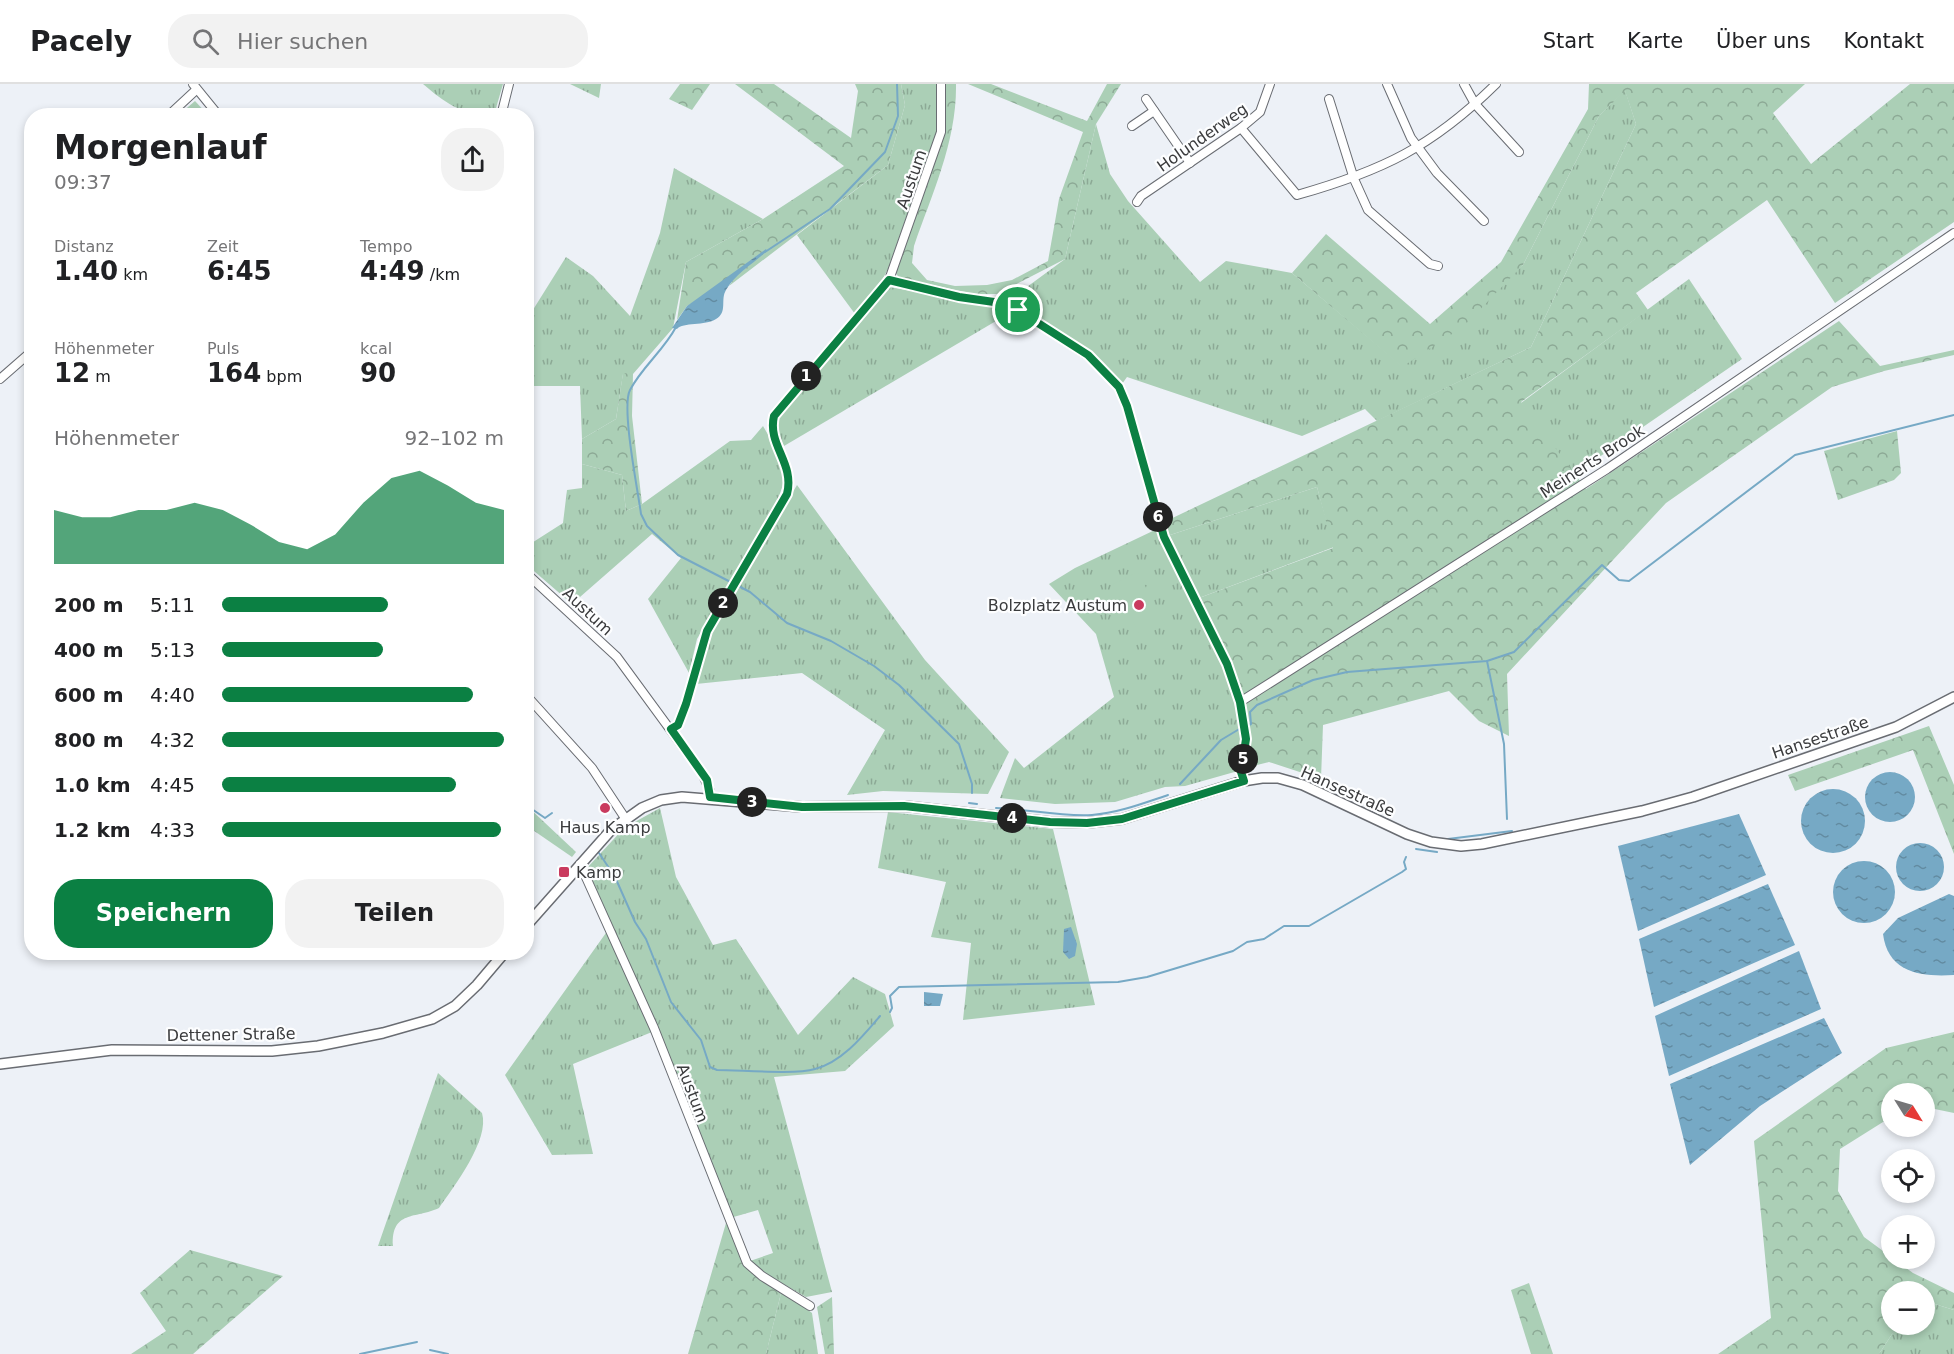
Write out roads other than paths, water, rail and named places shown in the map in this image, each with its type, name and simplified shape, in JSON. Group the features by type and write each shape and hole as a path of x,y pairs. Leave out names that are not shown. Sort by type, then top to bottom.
{"street":[{"path":"503,108 509,84"},
{"name":"Austum","path":"671,729 678,725 686,704 707,631 787,494 790,474 771,428 774,416 889,280 941,132 941,84"},
{"name":"Holunderweg","path":"1137,202 1141,196 1241,128 1260,112 1270,84"},
{"path":"1387,84 1411,138 1437,173 1484,221"},
{"path":"1464,84 1475,104 1519,152"},
{"path":"1241,128 1296,195 1354,179 1419,148 1475,104 1496,84"},
{"path":"175,108 194,87 212,108"},
{"path":"1146,99 1190,163"},
{"path":"1329,99 1354,179 1368,210 1430,264 1438,266"},
{"path":"1132,126 1154,111"},
{"name":"Meinerts Brook","path":"1240,702 1606,469 1954,233"},
{"path":"889,280 959,297 1008,304 1072,343 1106,372 1119,387 1127,406 1164,537 1227,664 1240,702 1246,739 1241,772 1244,781"},
{"path":"0,379 24,358"},
{"name":"Austum","path":"534,580 617,657 707,780 710,797"},
{"name":"Hansestraße","path":"710,797 802,807 904,806 1050,822 1087,823 1122,819 1244,781 1262,778 1289,780 1431,842 1461,846 1482,844 1631,814 1694,797 1896,727 1954,698"},
{"path":"534,703 592,768 625,818"},
{"path":"534,918 580,864 625,818 661,800 710,797"},
{"name":"Austum","path":"580,864 649,1017 747,1263 762,1276 810,1306"},
{"name":"Dettener Straße","path":"0,1064 112,1050 272,1051 318,1046 383,1033 432,1019 455,1006 477,985 497,960"}],"water":[{"path":"766,249 767,251 730,284 724,294 720,316 706,323 672,328 687,306"},
{"path":"1890,772 1908,779 1915,797 1908,815 1890,822 1872,815 1865,797 1872,779"},
{"path":"1827,789 1839,789 1856,798 1863,809 1865,821 1863,833 1856,844 1839,853 1827,853 1815,848 1806,839 1801,827 1801,815 1806,803 1815,794"},
{"path":"1739,814 1766,875 1638,931 1618,846"},
{"path":"1915,843 1925,843 1937,850 1944,862 1944,872 1937,884 1925,891 1915,891 1900,880 1896,872 1896,862 1907,847"},
{"path":"1858,861 1870,861 1886,870 1893,880 1895,892 1893,904 1886,914 1870,923 1858,923 1847,918 1838,909 1833,898 1833,886 1838,875 1847,866"},
{"path":"1768,884 1795,945 1654,1007 1639,939"},
{"path":"1949,894 1954,896 1954,975 1918,973 1899,965 1886,947 1883,934 1898,918"},
{"path":"1071,927 1077,944 1075,956 1069,959 1063,952 1064,929"},
{"path":"1799,951 1821,1009 1669,1076 1655,1016"},
{"path":"924,992 943,994 940,1006 924,1006"},
{"path":"1824,1018 1842,1053 1760,1106 1690,1165 1670,1084"}],"waterway":[{"path":"765,252 830,209 885,152 898,116 897,84"},
{"path":"676,327 635,382 628,399 634,469 641,514 647,526 678,555 750,592 787,623 831,641 874,666 899,685 959,744 972,784 972,793"},
{"path":"1247,726 1251,724 1250,712 1257,705 1313,680 1347,672 1487,661 1514,652 1602,565 1619,580 1629,581 1795,455 1954,415"},
{"path":"1487,661 1504,744 1507,819"},
{"path":"1180,784 1221,740 1241,728"},
{"path":"996,808 1092,815 1121,810 1168,795"},
{"path":"969,803 977,804"},
{"path":"534,810 545,818 552,813"},
{"path":"1448,839 1512,831"},
{"path":"1416,849 1437,852"},
{"path":"599,853 615,877 635,922 646,939 671,1002 701,1040 710,1067 717,1070 768,1072 815,1069 825,1066 843,1054 880,1016"},
{"path":"890,1012 892,1008 890,996 899,987 1118,982 1147,977 1233,951 1247,942 1264,939 1284,926 1309,926 1402,872 1406,869 1404,862 1406,857"},
{"path":"360,1354 417,1342"},
{"path":"430,1350 448,1354"}],"place":[{"name":"Bolzplatz Austum","path":"1139,605"},
{"name":"Haus Kamp","path":"605,808"},
{"name":"Kamp","path":"564,872"}]}
